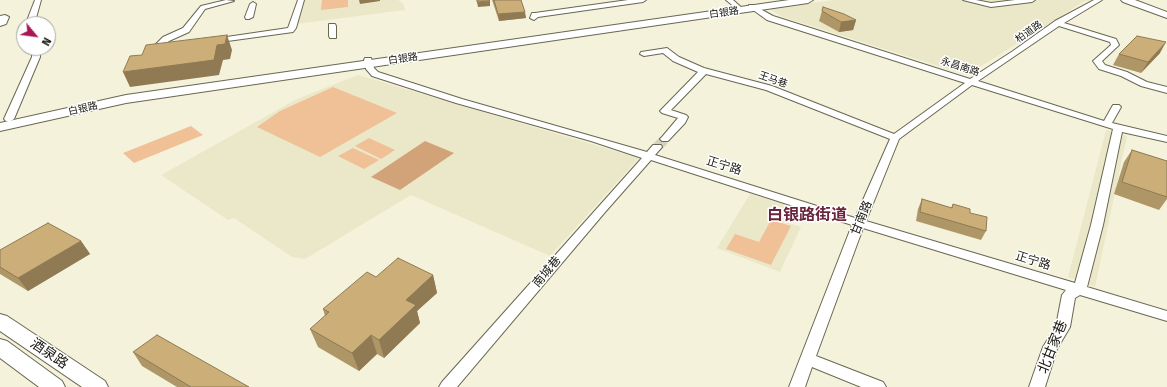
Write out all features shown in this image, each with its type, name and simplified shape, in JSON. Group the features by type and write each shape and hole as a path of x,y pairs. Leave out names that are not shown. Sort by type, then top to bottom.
{"main road":[{"name":"白银路","path":"4,120 126,95 368,62 797,0"},
{"name":"白银路","path":"783,2 808,0"},
{"path":"755,7 820,0"},
{"path":"1126,0 1167,16"},
{"path":"1138,0 1167,11"},
{"name":"白银路","path":"0,128 126,99 368,62 755,7"},
{"name":"酒泉路","path":"0,321 98,387"},
{"name":"酒泉路","path":"0,347 55,387"}],"street":[{"path":"33,16 38,0"},
{"path":"205,42 290,30 301,0"},
{"path":"534,18 535,15 643,0"},
{"name":"永昌南路","path":"729,0 755,7 770,18 971,82 1113,126 1167,139"},
{"path":"966,0 991,5 1032,0"},
{"name":"柏道路","path":"971,82 1058,23 1099,0"},
{"path":"171,47 152,53 166,39 186,30 203,7 231,1"},
{"path":"249,17 253,4"},
{"path":"1058,23 1113,41 1115,46 1097,61 1102,66 1124,74 1144,84 1167,90"},
{"path":"332,26 333,36"},
{"name":"王马巷","path":"644,54 664,50 676,59 704,72 769,88 895,138"},
{"path":"4,120 36,56"},
{"name":"正宁路","path":"368,62 370,69 375,74 459,101 652,152 859,223 1167,316"},
{"path":"665,139 680,123 683,117 665,111 704,72"},
{"path":"895,138 971,82"},
{"path":"1080,289 1097,225 1116,107"},
{"name":"甘南路","path":"797,387 859,223 895,138"},
{"name":"南城巷","path":"447,387 652,152"},
{"name":"北甘家巷","path":"1037,387 1050,347 1063,327 1069,295 1080,289"},
{"path":"808,359 878,387"}],"shaded area":[{"path":"300,0 398,0 403,3 405,10 296,24"},
{"path":"322,0 348,0 348,7 321,10"},
{"path":"833,0 1093,0 1085,1 967,75 783,17 769,9"},
{"path":"358,75 639,158 550,256 411,195 305,259 292,257 234,218 228,220 161,175 297,99"},
{"path":"333,87 397,113 320,157 257,127 280,111"},
{"path":"191,126 203,135 134,163 123,153"},
{"path":"1106,130 1127,136 1095,287 1068,277"},
{"path":"369,138 395,150 381,159 355,146"},
{"path":"425,141 454,153 400,190 371,177"},
{"path":"353,148 379,160 364,169 338,156"},
{"path":"750,194 790,206 783,221 801,227 780,272 717,248"},
{"path":"771,220 791,226 771,265 726,249 735,234 759,242"}],"building":[{"path":"477,0 489,0 490,1 477,2"},
{"path":"494,0 521,0 525,12 498,14"},
{"path":"823,7 856,20 841,22 822,11"},
{"path":"227,35 225,44 217,45 214,60 123,72 130,56 142,55 146,45"},
{"path":"1137,36 1166,42 1148,62 1119,54"},
{"path":"1132,150 1167,161 1167,197 1122,182"},
{"path":"922,199 952,208 953,204 970,209 970,213 987,217 986,231 920,212"},
{"path":"48,223 81,241 18,278 0,267 0,250"},
{"path":"398,258 433,275 406,300 416,305 379,340 371,335 352,353 310,329 329,312 323,309 367,272 376,277"},
{"path":"157,335 249,387 191,387 133,352"}],"tunnel":[{"path":"657,147 665,139"}],"district":[{"name":"白银路街道","path":"807,216"}]}
